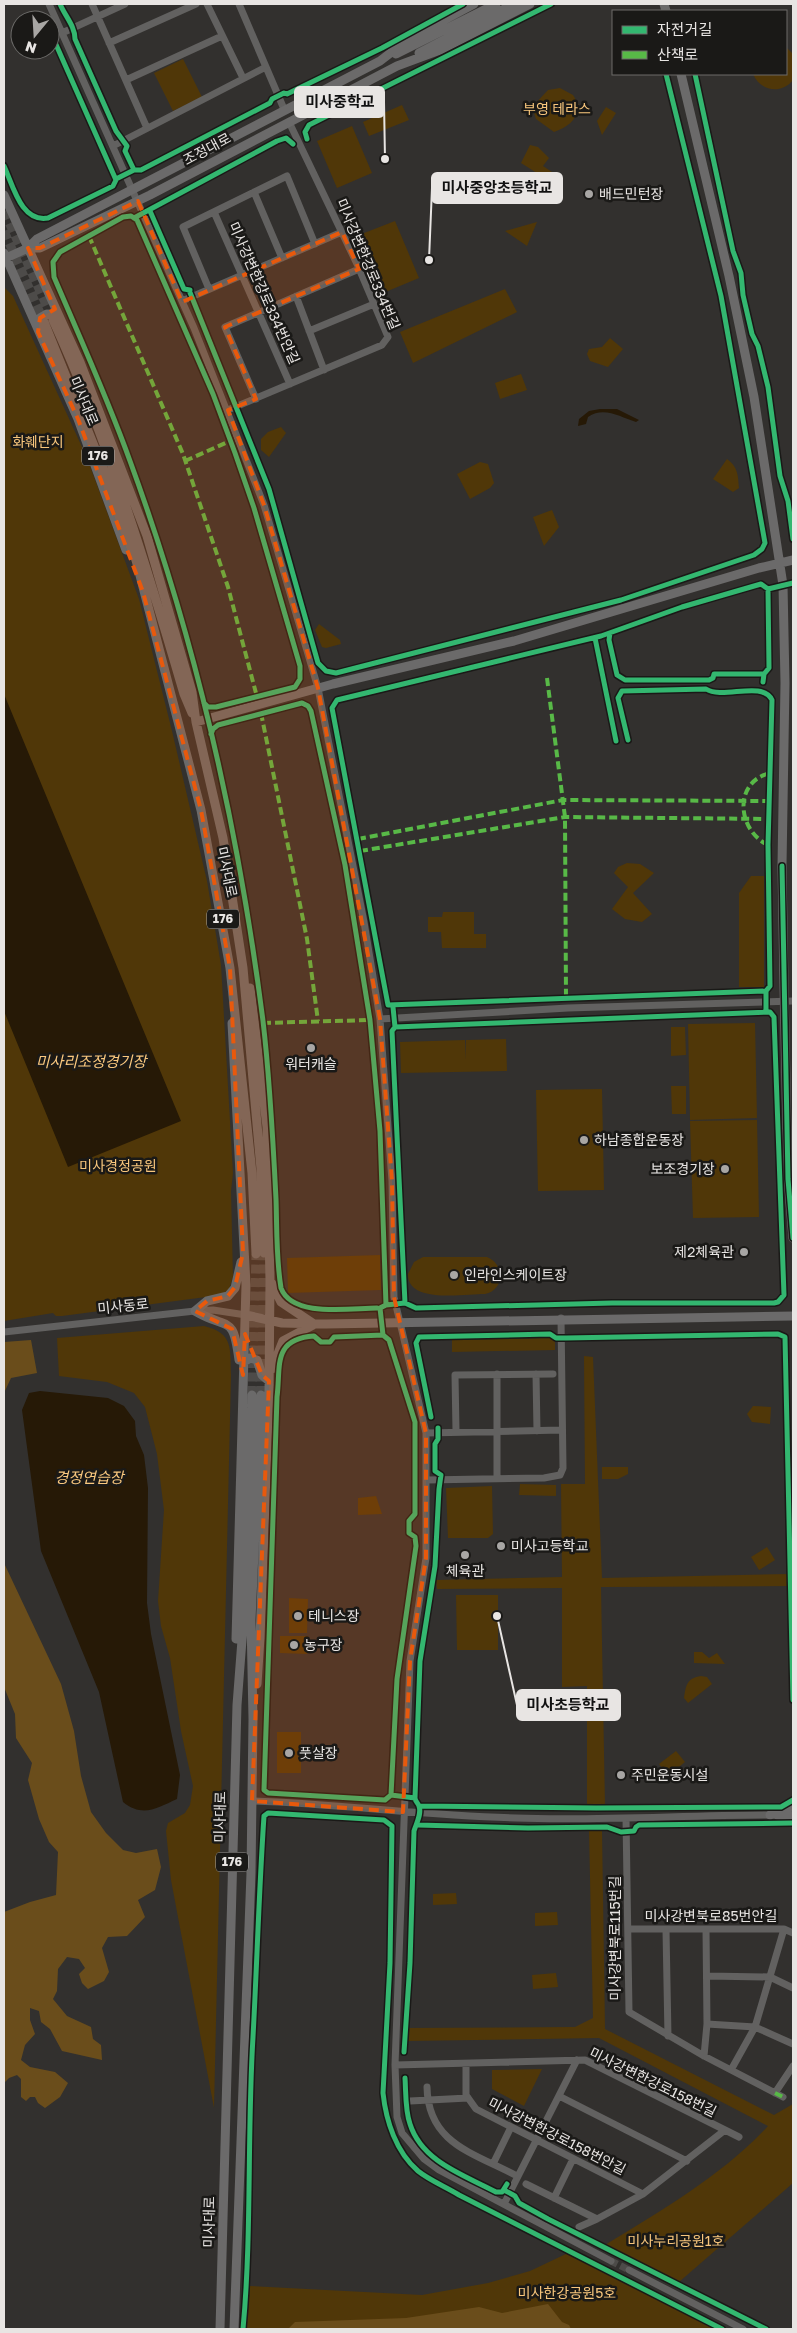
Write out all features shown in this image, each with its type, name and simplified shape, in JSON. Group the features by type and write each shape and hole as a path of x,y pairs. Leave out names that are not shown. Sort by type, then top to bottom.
{"main road":[{"name":"조정대로","path":"380,61 410,38 474,4"},
{"name":"조정대로","path":"28,248 37,239 284,109 496,4"},
{"name":"조정대로","path":"5,255 28,248 40,248 138,201 514,4"},
{"name":"조정대로","path":"396,66 440,50 530,4"},
{"path":"681,75 729,276 754,397 782,585 785,683 782,866 789,1001 788,1179 793,1238"},
{"name":"미사대로","path":"4,195 28,248 115,498 136,560 142,592"},
{"name":"미사대로","path":"5,255 78,419 142,592 180,725 201,810 230,968 250,1155 263,1253"},
{"path":"38,332 40,318 48,314 52,320"},
{"name":"미사대로","path":"52,320 80,362 148,538 192,692 196,722 223,838 243,968 250,987 267,1127 263,1253"},
{"path":"196,722 318,688 514,641 793,560"},
{"path":"230,968 246,1315 235,1680 237,1705"},
{"path":"243,1254 258,1259 263,1253"},
{"path":"263,1253 270,1281 281,1302 314,1324"},
{"path":"243,1254 235,1288 228,1296 207,1301 195,1311 207,1318 219,1320 232,1329 238,1343 243,1375"},
{"path":"253,1709 259,1670 269,1377 270,1281"},
{"path":"246,1315 270,1321 314,1324 561,1318 793,1316"},
{"path":"269,1377 283,1340 314,1324"},
{"path":"244,1362 250,1358 257,1360 262,1375 269,1377"},
{"name":"미사대로","path":"220,2329 237,1705 256,1395 251,1620 253,1709 252,1801 234,2329"},
{"path":"770,1815 793,1806"},
{"path":"770,1815 793,1816"}],"street":[{"path":"49,4 182,302 228,410 264,504 318,688 364,922 380,1019 392,1181 394,1298 398,1322 426,1433 427,1480 426,1558 410,1661 395,2065 397,2118 402,2133 412,2147 439,2170 612,2261"},
{"path":"92,4 147,128"},
{"path":"62,33 125,4"},
{"path":"109,44 196,4"},
{"path":"207,4 243,78"},
{"path":"238,4 264,68 284,109"},
{"path":"126,80 222,36"},
{"path":"113,146 264,68"},
{"name":"미사강변한강로334번길","path":"228,410 385,343 388,337 342,232 289,122"},
{"path":"209,289 183,227 287,176 315,244"},
{"path":"254,192 282,258"},
{"name":"미사강변한강로334번안길","path":"214,212 290,384"},
{"path":"182,302 342,232"},
{"path":"256,399 225,327 359,269"},
{"path":"296,296 324,370"},
{"path":"309,331 374,304"},
{"path":"380,1019 568,1008 789,1001"},
{"name":"미사동로","path":"4,1332 195,1311 213,1310 246,1315"},
{"path":"427,1480 544,1478 560,1475 562,1468 561,1318"},
{"path":"497,1374 497,1478"},
{"path":"536,1374 537,1431"},
{"path":"456,1431 455,1375 552,1374"},
{"path":"426,1433 561,1430"},
{"path":"252,1801 522,1818 770,1815"},
{"name":"미사강변북로115번길","path":"626,1818 630,2012 704,2056 784,2097"},
{"name":"미사강변북로85번안길","path":"628,1929 784,1929 793,1933"},
{"path":"704,2056 708,1976 706,1929"},
{"path":"731,2070 755,2027 784,1929"},
{"path":"666,1930 668,2036"},
{"path":"708,1976 770,1977 793,1988"},
{"path":"707,2024 755,2027 793,2044"},
{"path":"504,2204 577,2060"},
{"name":"미사강변한강로158번길","path":"395,2065 585,2060 725,2130 643,2194 579,2227"},
{"name":"미사강변한강로158번안길","path":"466,2064 468,2098 476,2109 643,2194"},
{"path":"775,2093 793,2066"},
{"path":"427,2086 427,2100 431,2115 445,2136 517,2176"},
{"path":"559,2096 687,2161"},
{"path":"410,2101 468,2098"},
{"path":"493,2164 512,2127"},
{"path":"725,2130 739,2137"},
{"path":"554,2198 574,2159"},
{"path":"526,2184 597,2219"},
{"path":"629,2270 743,2329"}],"highlighted area":[{"path":"138,201 182,302 342,232 359,269 225,327 256,399 228,410 264,505 318,688 380,1019 392,1181 394,1297 426,1433 426,1558 410,1661 403,1812 252,1801 269,1381 262,1375 245,1334 243,1375 232,1329 195,1311 207,1301 228,1296 235,1287 243,1253 230,968 201,810 143,592 78,419 38,332 40,318 55,309 28,248 40,248"}],"green space":[{"path":"787,48 793,54 793,80 788,85 783,88 771,89 756,80 754,75 787,75"},
{"path":"183,59 202,97 173,111 154,73"},
{"name":"부영 테라스","path":"560,88 573,95 580,107 570,123 554,132 536,119 532,107 548,90"},
{"path":"402,105 409,120 369,136 363,122"},
{"path":"606,107 616,113 602,135 597,121"},
{"path":"352,126 372,173 337,188 317,141"},
{"path":"530,145 538,147 549,158 543,166 555,174 548,180 521,163"},
{"path":"395,221 419,278 383,293 359,235"},
{"path":"537,222 527,246 505,231"},
{"name":"미사경정공원","path":"4,287 13,296 87,458 139,599 207,881 221,965 233,1173 231,1191 233,1277 229,1289 221,1295 62,1316 56,1316 53,1313 4,1321"},
{"path":"505,289 517,312 413,363 400,332"},
{"path":"610,338 623,349 608,367 590,361 587,354 589,349 602,347"},
{"path":"521,374 527,390 500,399 495,383"},
{"path":"281,427 286,433 269,457 261,450 261,439 268,432"},
{"path":"727,459 733,465 738,475 739,488 733,492 713,479"},
{"path":"480,462 488,464 494,483 490,488 470,499 457,474"},
{"path":"552,510 559,527 544,546 533,517"},
{"path":"319,624 340,640 341,644 326,648 322,647 315,630"},
{"path":"627,863 640,864 654,873 633,893 652,914 642,922 625,919 612,909 628,887 614,873 618,867"},
{"path":"751,876 764,876 764,987 739,987 739,893"},
{"path":"443,912 474,912 474,934 486,934 486,948 442,948 441,932 428,932 428,917 442,917"},
{"name":"보조경기장","path":"755,1023 757,1118 690,1120 688,1024"},
{"path":"671,1027 685,1027 686,1055 671,1056"},
{"path":"506,1039 507,1071 401,1073 400,1042 465,1040 466,1060 466,1040"},
{"path":"671,1086 686,1086 686,1114 672,1114"},
{"path":"602,1089 604,1190 538,1191 536,1090"},
{"name":"보조경기장","path":"757,1120 759,1217 693,1218 690,1121"},
{"path":"380,1255 381,1290 288,1293 287,1258"},
{"name":"인라인스케이트장","path":"423,1257 487,1257 493,1260 500,1271 499,1282 492,1292 485,1294 452,1296 427,1294 417,1290 410,1283 408,1274 414,1262"},
{"path":"204,1326 221,1333 228,1343 231,1375 214,2108 171,1880 166,1831 168,1823 185,1813 190,1805 193,1786 181,1731 170,1658 161,1626 158,1601 164,1510 157,1454 145,1407 134,1393 107,1382 59,1376 57,1338"},
{"path":"551,1338 555,1341 555,1350 452,1352 452,1340"},
{"path":"584,1356 593,1357 602,1578 790,1574 790,1586 601,1587 605,1806 587,1805 587,1686 562,1687 562,1588 437,1589 436,1580 562,1577 561,1484 585,1484"},
{"path":"753,1406 771,1407 770,1424 752,1422 747,1414"},
{"path":"602,1467 628,1467 628,1474 618,1479 602,1479"},
{"path":"520,1484 556,1485 556,1496 519,1495"},
{"path":"492,1486 493,1534 488,1538 448,1538 446,1488"},
{"path":"376,1496 382,1514 358,1515 358,1498"},
{"path":"767,1547 775,1560 759,1570 751,1557"},
{"path":"456,1595 498,1595 498,1650 457,1650"},
{"name":"테니스장","path":"289,1598 308,1599 307,1633 289,1633"},
{"name":"농구장","path":"280,1636 308,1636 307,1654 280,1653"},
{"path":"694,1652 702,1652 709,1658 717,1653 725,1664 694,1663"},
{"path":"707,1677 712,1684 688,1703 684,1698 688,1683 693,1678"},
{"name":"풋살장","path":"277,1732 301,1732 301,1773 277,1773"},
{"path":"676,1751 685,1762 668,1776 659,1764"},
{"name":"미사누리공원1호","path":"589,1830 602,1830 605,2029 774,2115 793,2104 793,2183 679,2282 605,2245 670,2205 712,2176 751,2144 768,2126 599,2038 406,2041 406,2028 575,2027 593,2018"},
{"path":"456,1893 457,1904 433,1905 433,1894"},
{"path":"557,1912 558,1925 535,1926 535,1913"},
{"path":"556,1973 558,1987 533,1989 532,1975"},
{"path":"542,2069 524,2106 492,2089 492,2070"},
{"name":"미사한강공원5호","path":"568,2253 718,2329 246,2329 250,2286 422,2295 488,2283 530,2271"}],"shaded area":[{"path":"31,1340 37,1373 11,1378 4,1393 4,1342"},
{"path":"4,1563 61,1684 74,1731 81,1776 91,1812 106,1833 123,1850 136,1853 157,1849 161,1867 155,1890 138,1900 145,1917 127,1936 108,1937 102,1948 109,1972 104,1981 88,1989 82,1983 79,1974 85,1968 79,1959 67,1957 58,1969 57,1991 53,1999 67,2016 91,2027 93,2039 101,2045 102,2060 62,2051 50,2029 41,2022 39,2011 30,2008 30,2020 35,2034 25,2045 21,2060 30,2067 55,2072 68,2083 60,2097 45,2108 38,2103 35,2097 30,2097 26,2101 21,2097 21,2079 17,2075 9,2078 4,2083 4,1912 56,1895 58,1852 49,1842 39,1819 28,1780 32,1763 16,1738 15,1714 4,1687"},
{"path":"548,2304 562,2322 569,2325 571,2329 288,2329 295,2322 406,2318 479,2307 502,2313"}],"water":[{"path":"617,409 639,420 636,422 606,412 600,412 588,417 586,424 578,426 579,419 589,411"},
{"name":"미사리조정경기장","path":"4,694 181,1121 68,1167 4,1011"},
{"name":"경정연습장","path":"40,1391 108,1398 124,1406 135,1421 136,1436 144,1455 148,1488 147,1603 151,1634 180,1775 177,1799 150,1810 137,1810 123,1802 99,1692 41,1551 22,1410 29,1393"}],"tunnel":[{"path":"4,211 53,320"},
{"path":"4,231 44,322"},
{"path":"261,1395 264,1253"},
{"path":"252,1395 256,1254"},
{"path":"611,2261 629,2270"}],"marked path":[{"path":"89,236 183,454 228,587 257,697"},
{"path":"185,461 230,441"},
{"path":"547,678 565,817 566,999"},
{"path":"261,713 307,939 318,1021"},
{"path":"768,845 750,829 745,818 744,807 745,796 750,786 758,778 770,773"},
{"path":"358,839 563,800 769,801"},
{"path":"360,851 565,817 769,819"},
{"path":"263,1023 370,1020"},
{"path":"775,2093 783,2097"}],"cycle path":[{"path":"60,4 72,25 75,39 116,131 127,146 125,151 134,170"},
{"path":"116,179 134,170 141,170 270,103 272,99 284,93 287,94 382,48 463,4"},
{"path":"307,139 305,132 309,125 551,4"},
{"path":"4,166 19,201 31,215 39,218 48,218 113,186 116,180 60,54"},
{"path":"189,290 269,489 318,663 326,671 336,673 621,600 754,555 762,549 765,543 721,296 666,75"},
{"path":"695,75 733,251 741,273 743,295 752,334 758,346 768,387 780,476 788,501 793,539"},
{"path":"134,218 277,141 286,138 293,144"},
{"path":"150,211 184,289 190,290"},
{"path":"204,703 208,707 216,707 295,687 300,679 300,666 254,508 213,394 137,220 131,216 123,217 60,252 53,262 54,277 94,369 154,529 195,667 228,808 253,950 268,1065 276,1199 277,1254 281,1288 287,1297 297,1304 309,1308 338,1310 377,1308"},
{"path":"766,991 388,1005 332,708 337,700 601,636 682,607 761,584 768,589 793,583"},
{"path":"763,682 764,674 769,668 768,589"},
{"path":"610,633 609,640 617,675 625,680 709,680 713,678 714,674 764,674"},
{"path":"595,638 616,741"},
{"path":"628,740 618,698 622,691 706,689 722,693 760,691 767,694 772,700 768,845 770,986 766,991 766,1011"},
{"path":"211,734 218,725 302,703 308,706 311,711 345,865 370,1020 380,1131 386,1305"},
{"path":"782,866 788,1179 793,1238"},
{"path":"393,1007 395,1027 392,1031 405,1303"},
{"path":"391,1795 397,1679 416,1546 415,1537 409,1533 409,1521 415,1514 415,1422 389,1340 383,1335 380,1308 386,1305 405,1303 416,1308 612,1303 774,1303 778,1302 784,1295 774,1017 770,1012 395,1027"},
{"path":"431,1417 416,1343 419,1337 550,1334 556,1338 778,1334 785,1337 793,1700"},
{"path":"383,1335 334,1337 330,1342 321,1342 314,1336 301,1338 291,1342 281,1356 277,1397 264,1790 268,1793 385,1800 391,1795 415,1798"},
{"path":"404,2052 410,1963 414,1831 420,1812 415,1800 420,1661 435,1566 441,1475 435,1471 435,1444 438,1439 438,1428"},
{"path":"419,1806 596,1808 781,1807 793,1800"},
{"path":"243,2329 248,2256 251,2073 259,1899 264,1816 268,1813 384,1820 392,1826 390,1963 383,2093 393,2135 410,2163 422,2174 459,2195 722,2329"},
{"path":"418,1825 528,1828 607,1827 621,1832 634,1831 639,1825 793,1823"},
{"path":"405,2078 408,2119 416,2137 424,2148 446,2166 496,2192 502,2192 507,2184"},
{"path":"504,2190 515,2196 519,2203 548,2219 766,2329"}],"place":[{"name":"미사중학교","path":"385,159"},
{"name":"배드민턴장","path":"589,194"},
{"name":"미사중앙초등학교","path":"429,260"},
{"name":"워터캐슬","path":"311,1048"},
{"name":"하남종합운동장","path":"584,1140"},
{"name":"보조경기장","path":"725,1169"},
{"name":"제2체육관","path":"744,1252"},
{"name":"인라인스케이트장","path":"454,1275"},
{"name":"미사고등학교","path":"501,1546"},
{"name":"체육관","path":"465,1555"},
{"name":"테니스장","path":"298,1616"},
{"name":"미사초등학교","path":"497,1616"},
{"name":"농구장","path":"294,1645"},
{"name":"풋살장","path":"289,1753"},
{"name":"주민운동시설","path":"621,1775"}],"park label":[{"name":"화훼단지","path":"38,442"}]}
